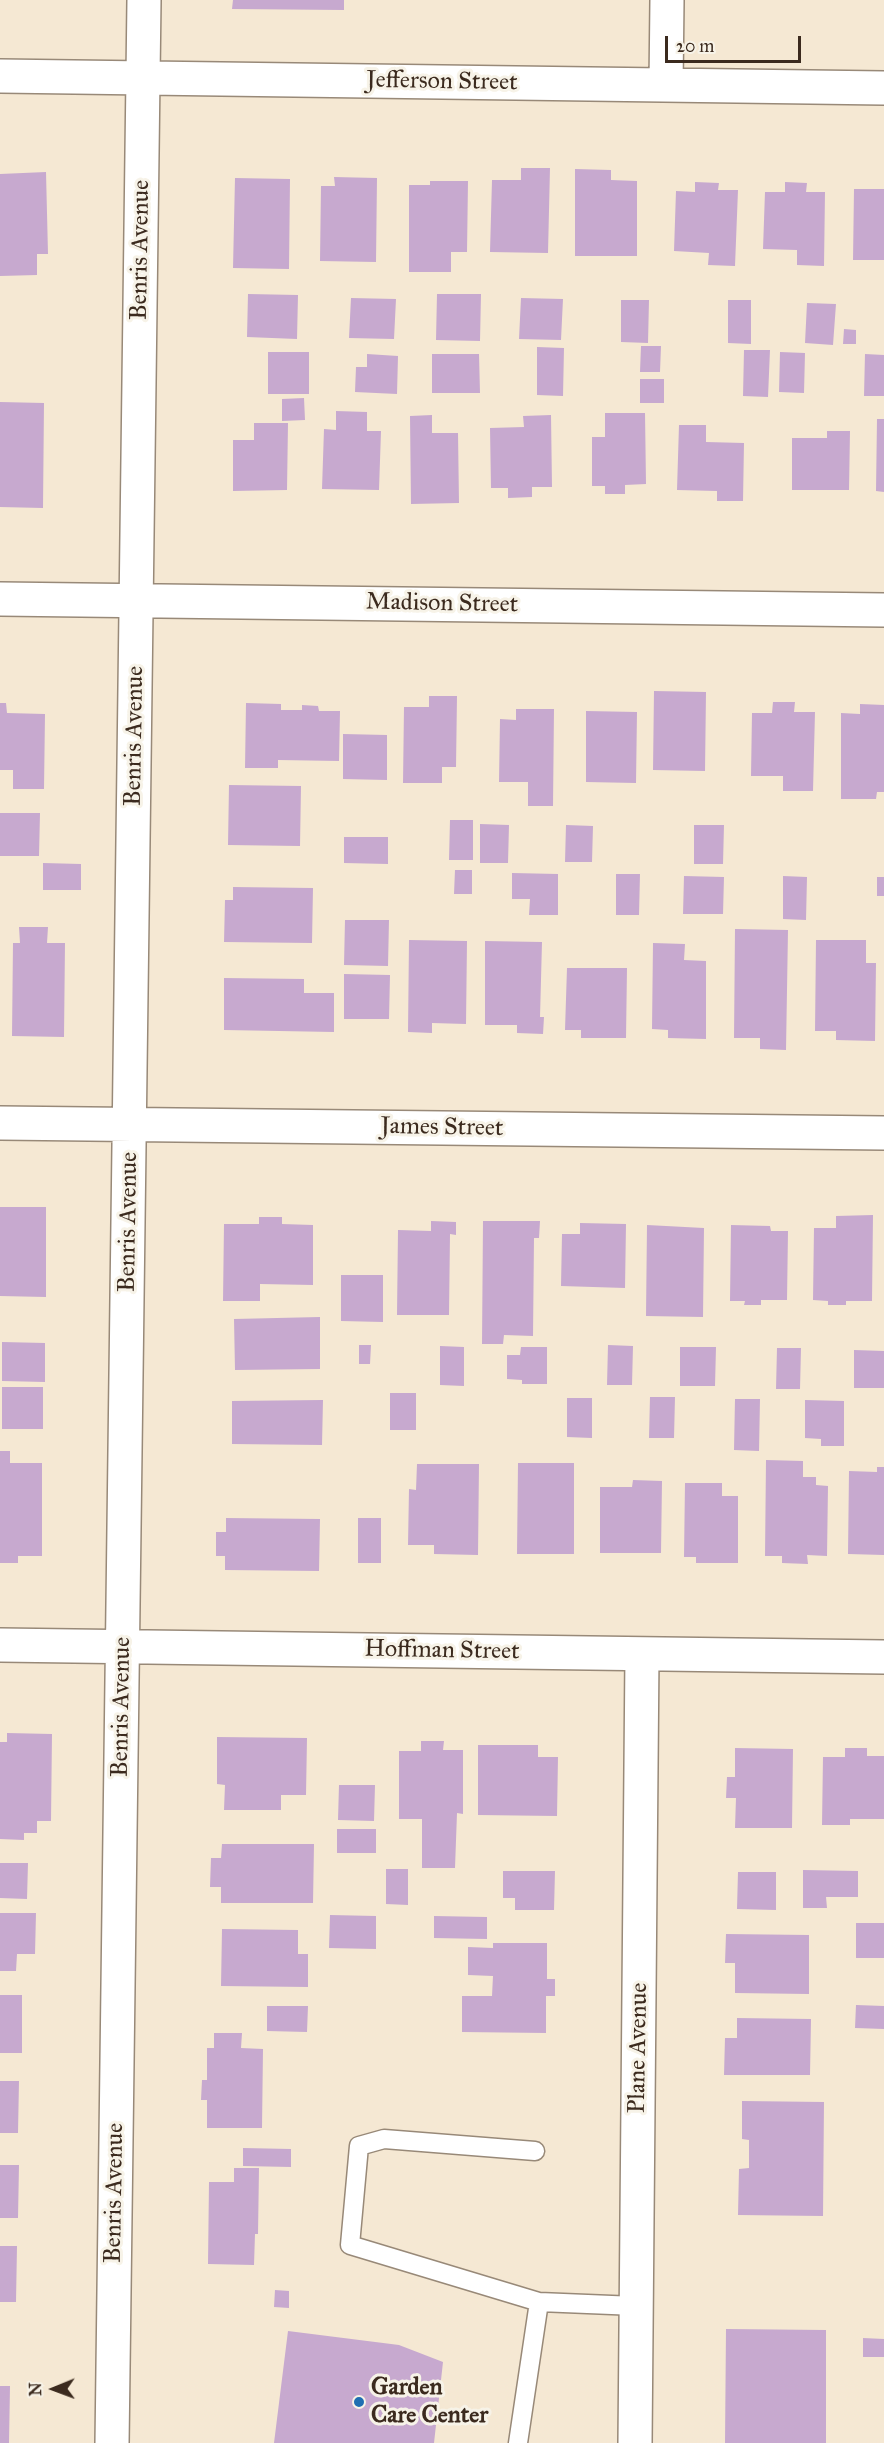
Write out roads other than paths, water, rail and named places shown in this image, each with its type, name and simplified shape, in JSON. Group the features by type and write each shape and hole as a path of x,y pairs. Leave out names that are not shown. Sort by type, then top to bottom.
{"street":[{"name":"Benris Avenue","path":"112,2443 144,0"},
{"path":"666,85 667,0"},
{"name":"Jefferson Street","path":"0,76 884,87"},
{"name":"Madison Street","path":"0,599 884,610"},
{"name":"James Street","path":"0,1123 884,1133"},
{"name":"Hoffman Street","path":"0,1645 884,1657"},
{"name":"Plane Avenue","path":"634,2443 642,1654"}],"lane":[{"path":"536,2151 384,2139 359,2146 350,2244 539,2302 636,2306"},
{"path":"518,2443 539,2302"}],"place":[{"name":"Garden Care Center","path":"359,2402"}]}
